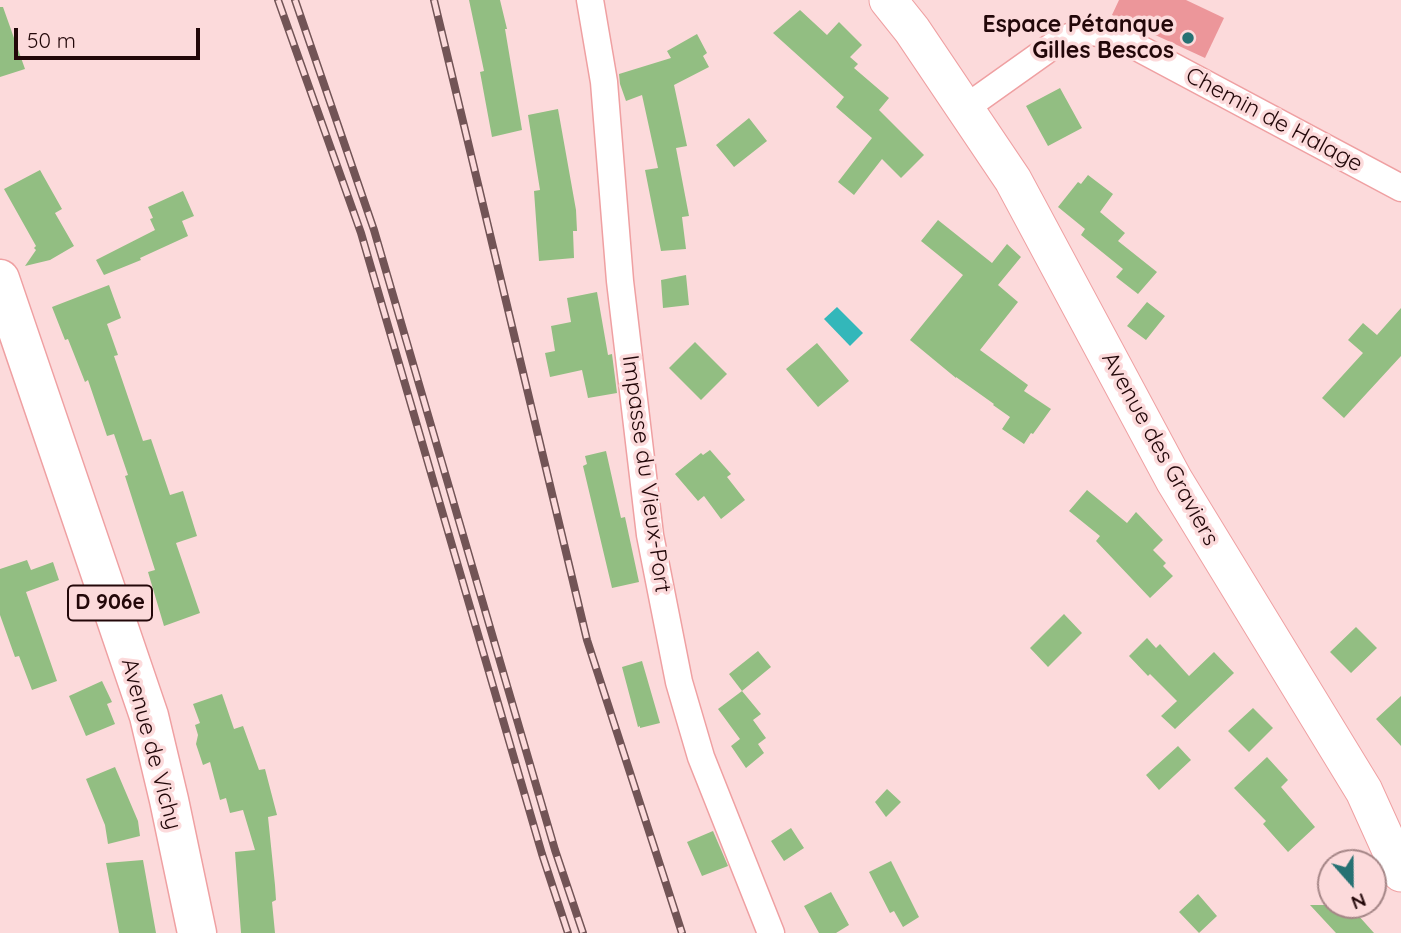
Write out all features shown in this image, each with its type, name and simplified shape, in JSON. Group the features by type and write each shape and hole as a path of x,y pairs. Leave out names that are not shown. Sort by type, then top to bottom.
{"main road":[{"name":"Avenue de Vichy","path":"0,279 149,716 197,933"}],"street":[{"name":"Impasse du Vieux-Port","path":"590,0 604,82 620,281 650,535 673,655 701,757 771,933"},
{"name":"Avenue des Graviers","path":"888,0 903,15 1013,180 1174,480 1364,791 1401,873"},
{"name":"Chemin de Halage","path":"966,109 1061,40 1085,31 1116,36 1401,188"}],"shaded area":[{"name":"Espace Pétanque Gilles Bescos","path":"1119,0 1186,0 1224,18 1205,58 1112,15"}],"water":[{"path":"837,307 863,333 850,346 824,319"}],"building":[{"path":"469,0 500,0 522,130 492,137 480,72 484,71"},
{"path":"0,7 3,7 25,69 0,77"},
{"path":"800,10 827,35 839,22 862,45 850,57 858,64 854,68 889,98 879,110 924,155 901,178 882,159 854,195 838,182 872,138 836,107 844,97 773,33"},
{"path":"697,34 707,53 703,56 709,67 674,85 687,146 676,148 689,216 682,217 686,249 661,251 645,170 658,168 642,95 626,101 619,74 671,58 667,51"},
{"path":"1060,88 1082,128 1048,146 1026,106"},
{"path":"558,109 576,210 577,231 573,231 574,258 539,261 534,191 540,190 528,115"},
{"path":"749,118 767,141 734,167 716,145"},
{"path":"40,170 62,209 55,213 74,246 50,260 25,266 36,246 4,189"},
{"path":"1088,175 1113,194 1100,212 1125,233 1118,241 1157,272 1138,294 1116,277 1123,269 1081,235 1085,229 1058,207 1078,182 1081,184"},
{"path":"183,191 194,216 182,221 188,236 104,275 96,260 155,230 148,207"},
{"path":"938,220 992,263 1007,244 1021,257 998,285 1018,302 980,350 1028,385 1024,391 1051,409 1024,444 1002,429 1010,417 910,340 963,275 921,241"},
{"path":"686,275 689,305 663,308 661,280"},
{"path":"109,285 121,318 107,324 118,355 114,356 143,441 151,439 170,495 183,491 197,536 176,543 200,613 164,626 148,572 155,570 114,434 107,436 88,380 85,382 52,307"},
{"path":"597,292 608,355 612,354 617,393 588,398 582,370 550,377 545,353 555,351 551,326 571,322 567,298"},
{"path":"1147,302 1165,316 1146,340 1127,326"},
{"path":"1401,308 1401,356 1344,418 1322,398 1363,353 1348,340 1363,323 1377,335"},
{"path":"695,342 727,374 701,400 669,368"},
{"path":"817,343 849,381 818,407 786,369"},
{"path":"710,450 731,474 727,477 745,500 721,519 704,496 698,501 675,474 701,453 703,455"},
{"path":"606,451 621,518 625,517 639,582 612,588 583,466 587,464 585,456"},
{"path":"1087,490 1127,523 1136,512 1163,540 1153,550 1166,563 1163,566 1173,576 1150,598 1096,541 1100,536 1069,511"},
{"path":"27,560 31,570 53,562 59,580 26,592 57,681 32,690 19,656 15,657 0,615 0,569"},
{"path":"1064,614 1082,633 1048,667 1030,648"},
{"path":"1356,627 1377,648 1351,673 1330,652"},
{"path":"1147,638 1156,648 1160,644 1189,676 1214,652 1234,673 1175,729 1161,716 1177,701 1129,656"},
{"path":"758,651 771,667 742,691 729,674"},
{"path":"642,661 660,723 640,728 622,667"},
{"path":"102,681 112,702 107,704 115,724 86,736 69,696"},
{"path":"742,691 761,714 753,720 766,738 758,744 764,753 746,768 731,746 740,739 718,709"},
{"path":"222,694 234,729 243,726 259,770 265,769 277,815 268,817 276,900 272,902 275,933 241,933 235,852 255,850 243,810 230,813 226,798 220,800 210,762 203,765 196,744 198,735 195,725 200,723 193,704"},
{"path":"1401,696 1401,746 1376,719"},
{"path":"1253,708 1273,728 1249,752 1228,731"},
{"path":"1178,746 1191,760 1159,790 1146,775"},
{"path":"1267,757 1288,780 1281,787 1315,827 1288,852 1263,824 1266,821 1234,788"},
{"path":"115,767 138,821 140,836 108,844 105,825 86,779"},
{"path":"887,789 901,802 886,817 875,802"},
{"path":"791,828 804,848 784,861 771,841"},
{"path":"713,831 728,866 702,876 687,842"},
{"path":"143,860 156,933 119,933 106,863"},
{"path":"891,861 919,917 903,927 894,911 890,913 869,872"},
{"path":"831,892 849,925 836,933 819,933 804,906"},
{"path":"1198,894 1217,916 1199,933 1179,912"},
{"path":"1323,919 1362,919 1374,933 1336,933"}],"railway":[{"path":"278,0 361,233 542,854 568,933"},
{"path":"295,0 374,230 555,850 583,933"},
{"path":"434,0 587,640 682,933"}],"place":[{"name":"Espace Pétanque Gilles Bescos","path":"1188,38"}]}
